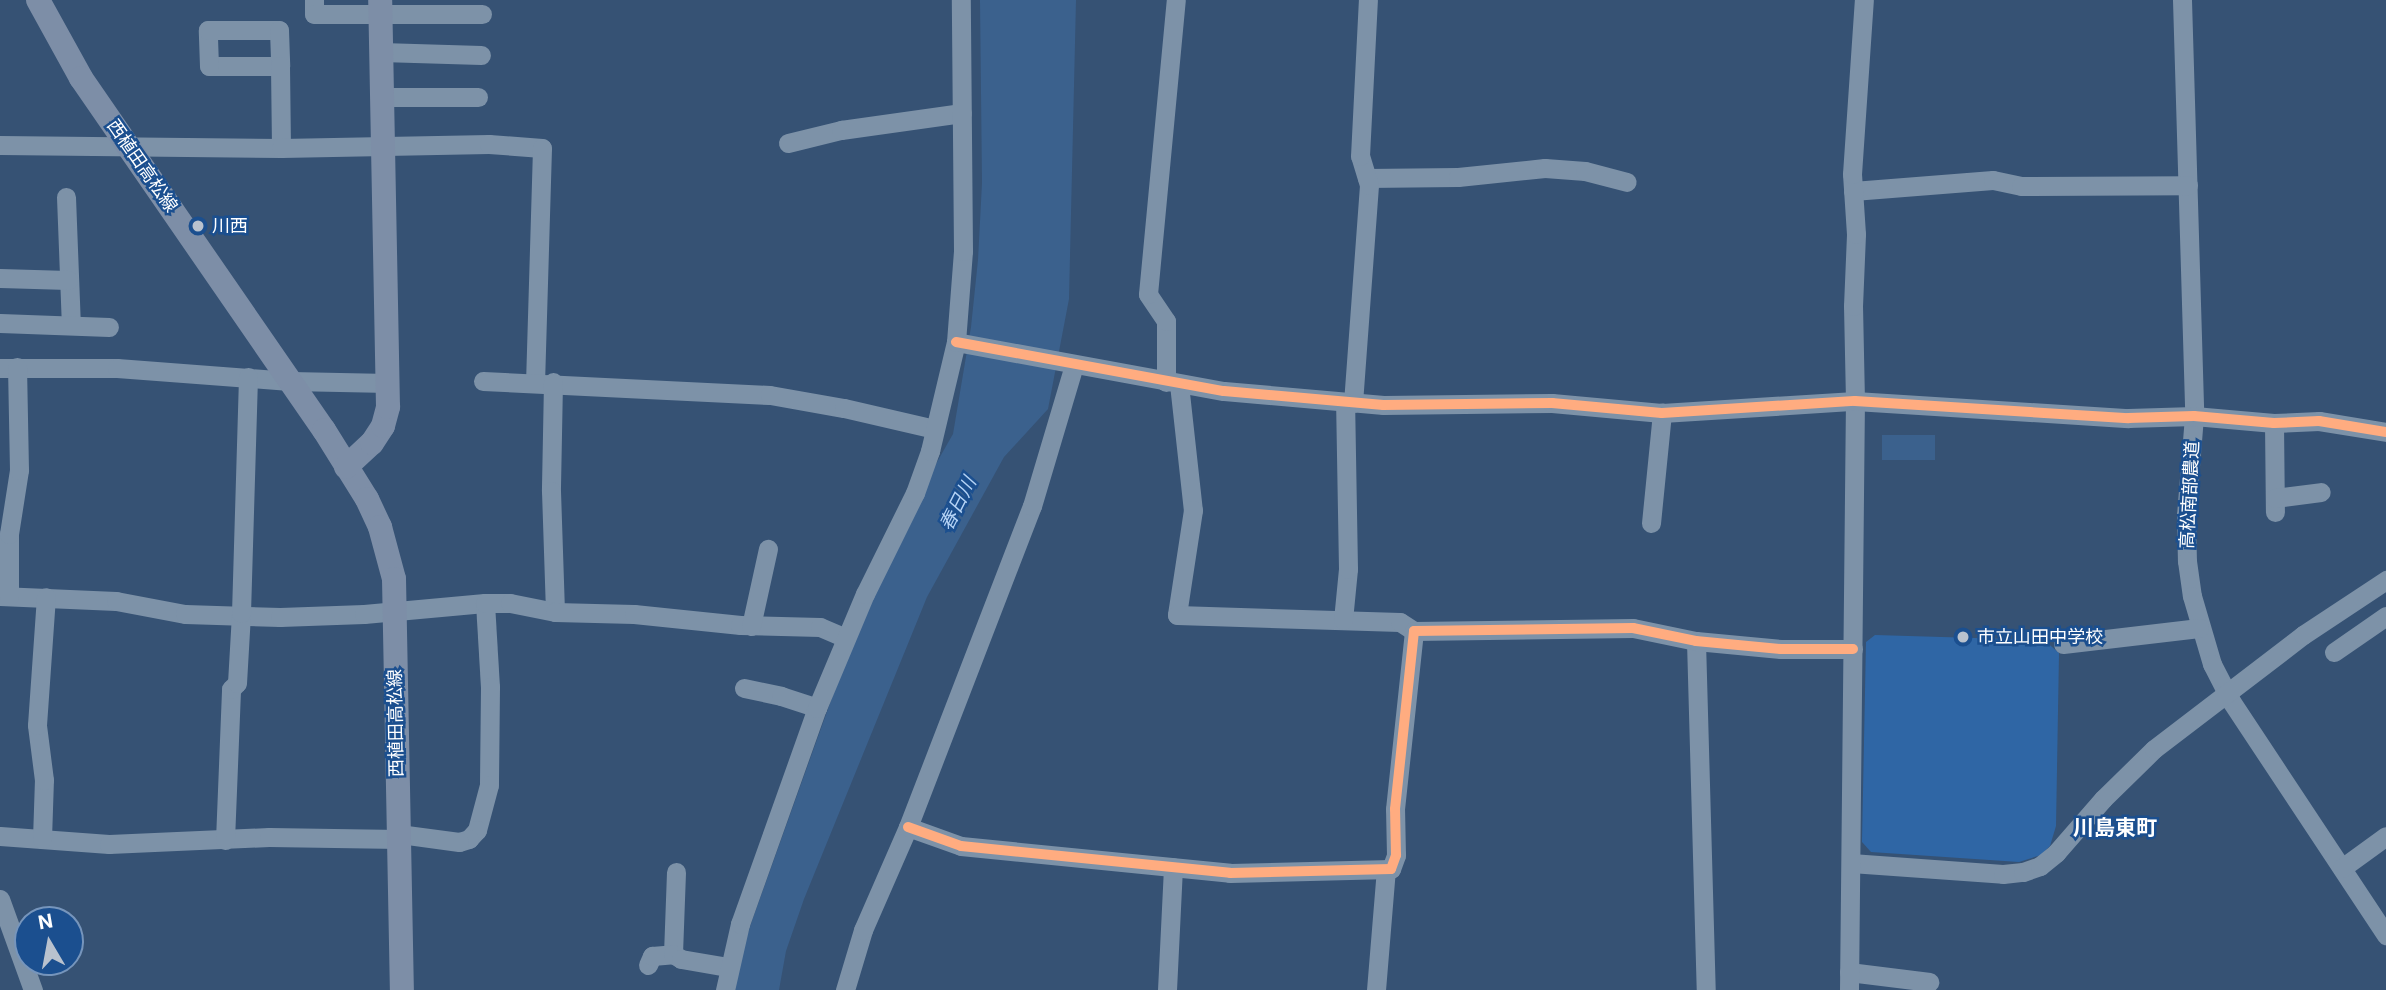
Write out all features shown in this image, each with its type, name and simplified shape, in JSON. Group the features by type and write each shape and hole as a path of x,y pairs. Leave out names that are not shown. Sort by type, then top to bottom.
{"main road":[{"name":"西植田高松線","path":"38,0 81,78 290,381 346,467 380,527 394,579 402,990"},
{"path":"346,467 372,443 383,426 388,407 380,7"}],"street":[{"path":"314,0 314,14 380,7 482,14"},
{"path":"724,990 740,924 817,708 846,638 915,493 960,342 963,251 961,0"},
{"path":"1176,0 1148,294 1166,321 1193,510 1177,615 1399,622 1414,631 1633,628 1696,641 1782,649 1853,649"},
{"path":"1343,620 1348,569 1349,402 1369,185 1360,156 1368,0"},
{"path":"1864,0 1853,191 1855,401 1849,981 1930,982"},
{"name":"高松南部農道","path":"2182,0 2194,416 2186,515 2187,561 2199,628 2212,664 2228,695 2386,935"},
{"path":"381,52 481,55"},
{"path":"280,66 281,148"},
{"path":"381,97 478,97"},
{"path":"788,143 841,130 962,113"},
{"path":"0,145 281,148 382,144 542,148 544,382 555,612"},
{"path":"1367,178 1458,177 1545,169 1585,171 1627,182"},
{"path":"1853,191 1984,180 2021,186 2188,185"},
{"path":"66,197 71,325"},
{"path":"0,278 68,280"},
{"path":"0,323 108,327"},
{"path":"960,342 1071,365 1224,391 1349,402 1432,406 1552,403 1662,413 1855,401 2128,418 2194,416 2274,423 2319,421 2386,432"},
{"path":"845,990 863,930 908,827 1032,506 1071,365"},
{"path":"389,383 290,381 117,368 8,367 19,470 9,534 4,596 116,601 185,614 241,613 279,617 510,603 555,612 634,614 751,626 820,627 846,638"},
{"path":"226,840 231,689 237,683 241,613 248,377"},
{"path":"483,381 770,395 844,408 935,429"},
{"path":"1651,523 1662,413"},
{"path":"2274,423 2275,505 2321,492"},
{"path":"751,626 768,549"},
{"path":"1850,863 2003,874 2023,872 2040,866 2056,853 2103,799 2154,750 2303,635 2384,583"},
{"path":"42,839 44,780 37,725 46,597"},
{"path":"0,836 109,844 269,837 399,836 459,842 469,839 477,830 489,785 490,687 485,603"},
{"path":"2334,652 2386,616"},
{"path":"2063,644 2199,628"},
{"path":"908,827 961,846 1230,873 1391,869 1396,855 1395,809 1414,631"},
{"path":"1696,641 1706,990"},
{"path":"744,688 817,708"},
{"path":"2342,868 2386,836"},
{"path":"1167,990 1173,867"},
{"path":"1376,990 1386,869"},
{"path":"673,954 676,872"},
{"path":"0,899 33,990"},
{"path":"648,965 652,956 673,954 681,959 728,967"}],"shaded area":[{"path":"1875,635 2044,640 2059,653 2056,826 2050,846 2041,855 2019,862 1871,852 1862,842 1866,642"}],"water":[{"name":"春日川","path":"980,0 1076,0 1069,299 1048,409 1004,457 927,597 804,899 786,951 779,990 733,990 738,962 753,918 866,603 913,504 953,434 971,327 978,260 982,183"},
{"path":"1882,435 1935,435 1935,460 1882,460"}],"cycle path":[{"path":"956,342 1224,391 1383,405 1552,403 1662,413 1855,401 2128,418 2194,416 2274,423 2319,421 2386,432"},
{"path":"908,827 961,846 1230,873 1391,869 1396,855 1395,809 1414,631 1633,628 1696,641 1781,649 1853,649"}],"place":[{"name":"川西","path":"198,226"},
{"name":"市立山田中学校","path":"1963,637"}],"district":[{"name":"川島東町","path":"2115,828"}]}
